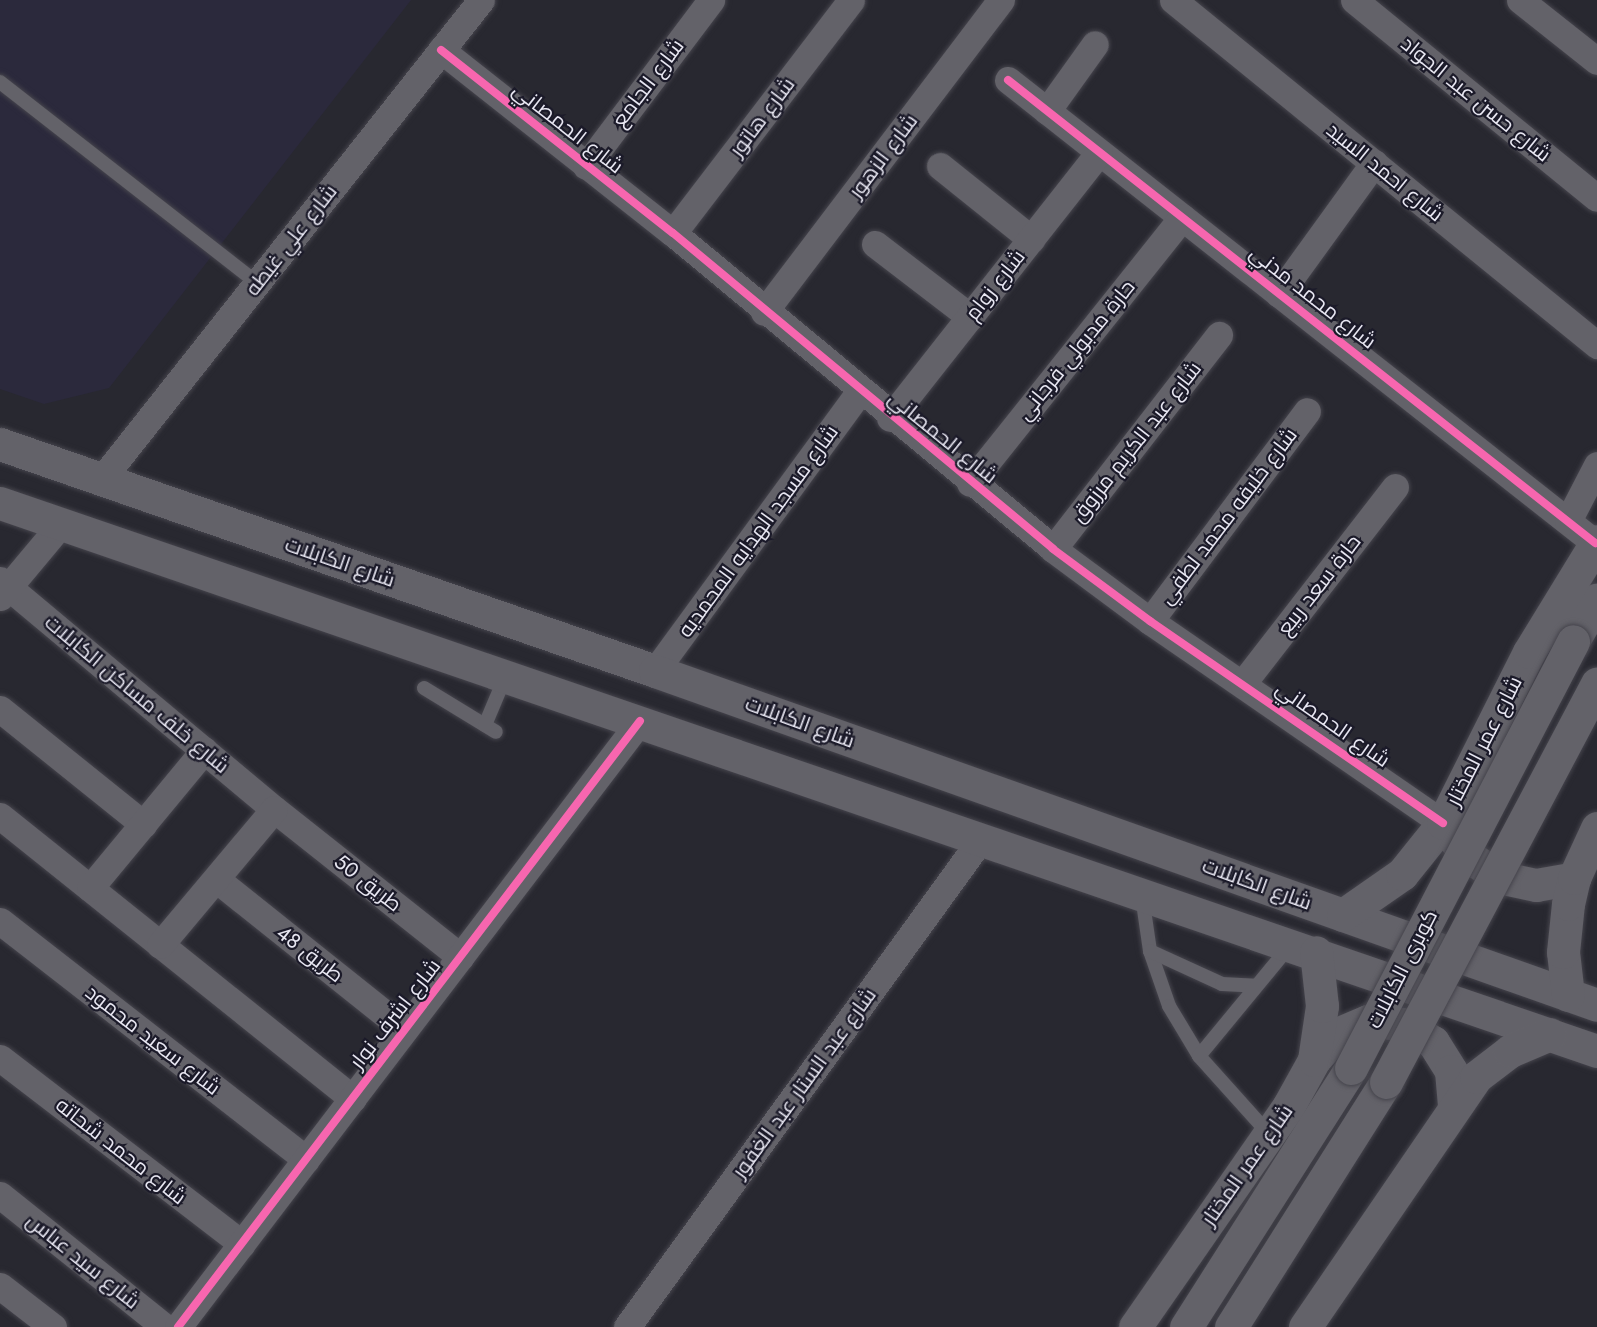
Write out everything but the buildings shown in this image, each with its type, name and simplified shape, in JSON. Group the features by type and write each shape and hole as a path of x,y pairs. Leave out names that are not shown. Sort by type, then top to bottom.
{"main road":[{"name":"شارع الكابلات","path":"0,444 655,671 1583,1000"},
{"path":"0,503 1597,1051"},
{"name":"شارع عمر المختار","path":"1343,915 1402,874 1443,823 1524,661 1596,542"},
{"name":"كوبرى الكابلات","path":"1186,1327 1351,1068 1573,641 1597,600"},
{"name":"كوبرى الكابلات","path":"1231,1327 1386,1082 1597,684"},
{"path":"1443,823 1467,855 1498,877 1536,885 1574,878"},
{"path":"1583,1000 1564,930 1574,878 1597,828"},
{"name":"شارع عمر المختار","path":"1135,1327 1269,1134 1314,1060 1322,1006 1303,949"},
{"path":"1314,1060 1337,1034 1358,1025 1368,1021 1403,1024 1433,1042 1451,1071 1454,1105"},
{"path":"1305,1327 1454,1105 1492,1063 1530,1041 1550,1034"}],"street":[{"name":"شارع علي غيطه","path":"101,480 482,0"},
{"name":"شارع الجامع","path":"586,166 711,0"},
{"name":"شارع هاتور","path":"673,233 851,0"},
{"name":"شارع الزهور","path":"764,312 1001,0"},
{"name":"شارع احمد السيد","path":"1173,0 1597,345"},
{"name":"شارع حسن عبد الجواد","path":"1354,0 1597,198"},
{"path":"1520,0 1597,61"},
{"path":"1047,111 1095,44"},
{"name":"شارع الحمصاني","path":"441,51 673,233 890,418 1053,549 1150,621 1443,823"},
{"name":"شارع محمد مدني","path":"1008,80 1596,542"},
{"name":"شارع زوام","path":"890,418 1099,152"},
{"path":"1279,294 1374,163"},
{"path":"940,166 1031,239"},
{"name":"حارة مدبولي فرجاني","path":"970,483 1182,217"},
{"path":"875,244 970,317"},
{"name":"شارع عبد الكريم مرزوق","path":"1053,549 1219,335"},
{"name":"شارع مسجد الهدايه المحمديه","path":"655,671 860,391"},
{"name":"شارع خليفه محمد لطفي","path":"1150,621 1306,411"},
{"path":"1568,521 1597,465"},
{"name":"حارة سعد ربيع","path":"1243,683 1395,487"},
{"path":"3,588 61,524"},
{"name":"شارع خلف مساكن الكابلات","path":"3,588 274,809"},
{"path":"0,709 143,824"},
{"name":"شارع اشرف نوار","path":"178,1327 640,721"},
{"path":"90,888 204,750"},
{"path":"160,945 274,809"},
{"name":"طريق 50","path":"274,809 461,957"},
{"path":"0,816 352,1099"},
{"name":"شارع عبد الستار عبد الغفور","path":"627,1327 981,839"},
{"name":"طريق 48","path":"216,879 404,1029"},
{"name":"شارع سعيد محمود","path":"0,921 306,1159"},
{"name":"شارع محمد شحاته","path":"0,1058 242,1244"},
{"name":"شارع سيد عباس","path":"0,1195 165,1327"},
{"path":"0,1286 53,1327"}],"lane":[{"path":"0,82 257,283"},
{"path":"424,688 490,729 506,675"},
{"path":"1142,894 1150,951 1169,1006 1199,1056 1269,1134"},
{"path":"1199,1056 1256,986 1303,949"},
{"path":"1150,951 1222,984 1256,986"}],"shaded area":[{"path":"0,0 411,0 109,388 44,404 0,389"}],"cycle path":[{"path":"441,50 673,233 1053,549 1150,621 1443,823"},
{"path":"1008,80 1595,543"},
{"path":"178,1327 640,721"}]}
